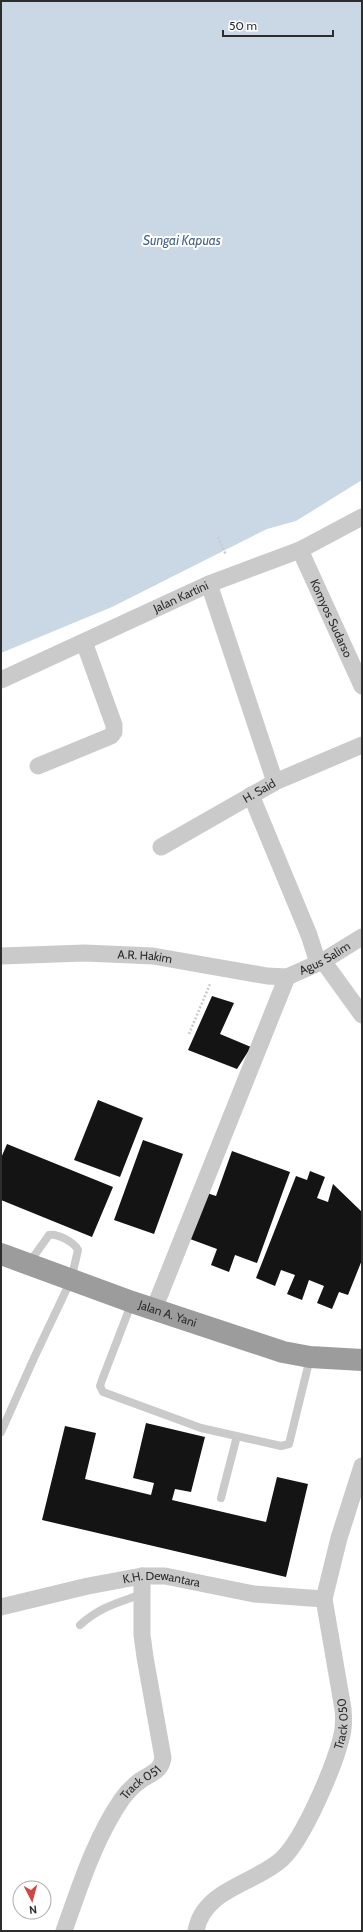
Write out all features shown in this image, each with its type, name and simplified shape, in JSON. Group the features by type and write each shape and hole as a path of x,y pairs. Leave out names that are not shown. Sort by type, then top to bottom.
{"highway":[{"name":"Jalan A. Yani","path":"2,1255 132,1302 261,1346 310,1357 362,1360"},
{"name":"Jalan A. Yani","path":"339,1359 362,1352"}],"street":[{"name":"Jalan Kartini","path":"1,680 209,584 300,550 362,517"},
{"name":"Komyos Sudarso","path":"300,550 362,686"},
{"path":"209,584 275,782"},
{"path":"38,766 111,736 114,732 114,725 84,642"},
{"name":"H. Said","path":"161,847 275,782 362,745"},
{"path":"251,795 321,962 362,1015"},
{"name":"Agus Salim","path":"287,977 321,962 362,937"},
{"name":"A.R. Hakim","path":"1,956 85,953 153,956 267,976 287,977"},
{"path":"154,1309 287,977"},
{"name":"Track 050","path":"196,1931 202,1915 212,1902 222,1894 267,1870 286,1853 310,1816 341,1739 344,1721 324,1599 337,1545 362,1466"},
{"name":"K.H. Dewantara","path":"1,1607 88,1586 142,1576 165,1576 254,1594 324,1599"},
{"name":"Track 051","path":"64,1931 89,1864 115,1810 132,1788 157,1772 162,1765 163,1758 144,1649 142,1576"}],"lane":[{"path":"1,1432 71,1280 78,1250 76,1246 53,1234 46,1238 28,1265"},
{"path":"132,1302 100,1386 103,1392 201,1428 281,1446 289,1444 310,1357"},
{"path":"221,1498 236,1436"},
{"path":"80,1625 90,1616 108,1605 142,1594"}],"path":[{"path":"218,537 226,556"},
{"path":"189,1034 210,984"}],"water":[{"name":"Sungai Kapuas","path":"1,1 362,1 362,480 296,521 267,529 112,607 1,653"}],"building":[{"path":"212,996 234,1003 220,1034 251,1047 237,1069 188,1050"},
{"path":"98,1100 143,1118 120,1177 74,1160"},
{"path":"143,1140 183,1154 154,1234 114,1220"},
{"path":"7,1144 113,1187 92,1237 1,1200 1,1158"},
{"path":"232,1151 290,1172 257,1263 235,1255 229,1272 211,1265 217,1249 190,1239 207,1193 216,1196"},
{"path":"310,1171 325,1177 317,1198 328,1202 333,1184 362,1212 362,1260 348,1295 339,1292 332,1309 317,1303 324,1286 309,1280 302,1300 287,1294 295,1275 281,1270 275,1286 256,1278 296,1176 307,1180"},
{"path":"146,1423 205,1437 191,1492 175,1489 172,1500 266,1522 277,1477 308,1484 286,1577 42,1520 65,1426 96,1433 85,1479 151,1495 154,1483 133,1478"}]}
